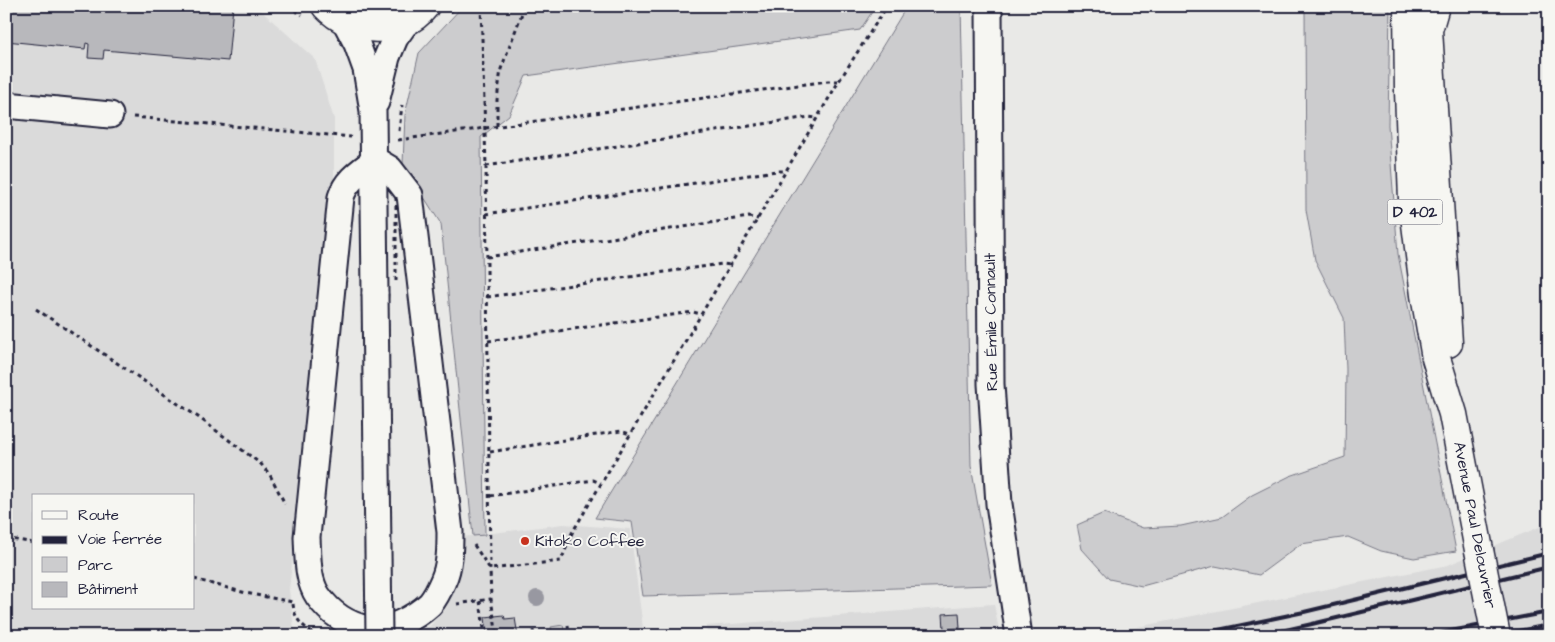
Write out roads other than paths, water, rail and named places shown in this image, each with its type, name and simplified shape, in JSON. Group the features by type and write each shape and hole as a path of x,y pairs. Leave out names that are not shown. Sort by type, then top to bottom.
{"main road":[{"name":"Avenue Paul Delouvrier","path":"1408,6 1413,200 1425,296 1436,358 1453,414 1496,636"},
{"path":"325,15 365,28 387,28 426,14"},
{"name":"Avenue Paul Delouvrier","path":"1430,14 1453,414"}],"street":[{"name":"Rue Émile Connault","path":"989,6 991,384 998,494 1019,636"},
{"path":"373,111 387,57 395,38 426,14"},
{"path":"325,15 357,44 366,69 373,111 379,636"},
{"path":"6,105 110,115"},
{"path":"375,160 390,169 410,195 450,532 449,557 444,580 416,627 369,630 344,621 317,595 308,568 307,537 339,208 343,191 353,177 375,160"}],"railway":[{"path":"1189,636 1304,612 1549,553"},
{"path":"1259,636 1549,567"},
{"path":"1425,636 1549,612"},
{"path":"1492,636 1549,625"}],"place":[{"name":"Kitoko Coffee","path":"525,541"}]}
